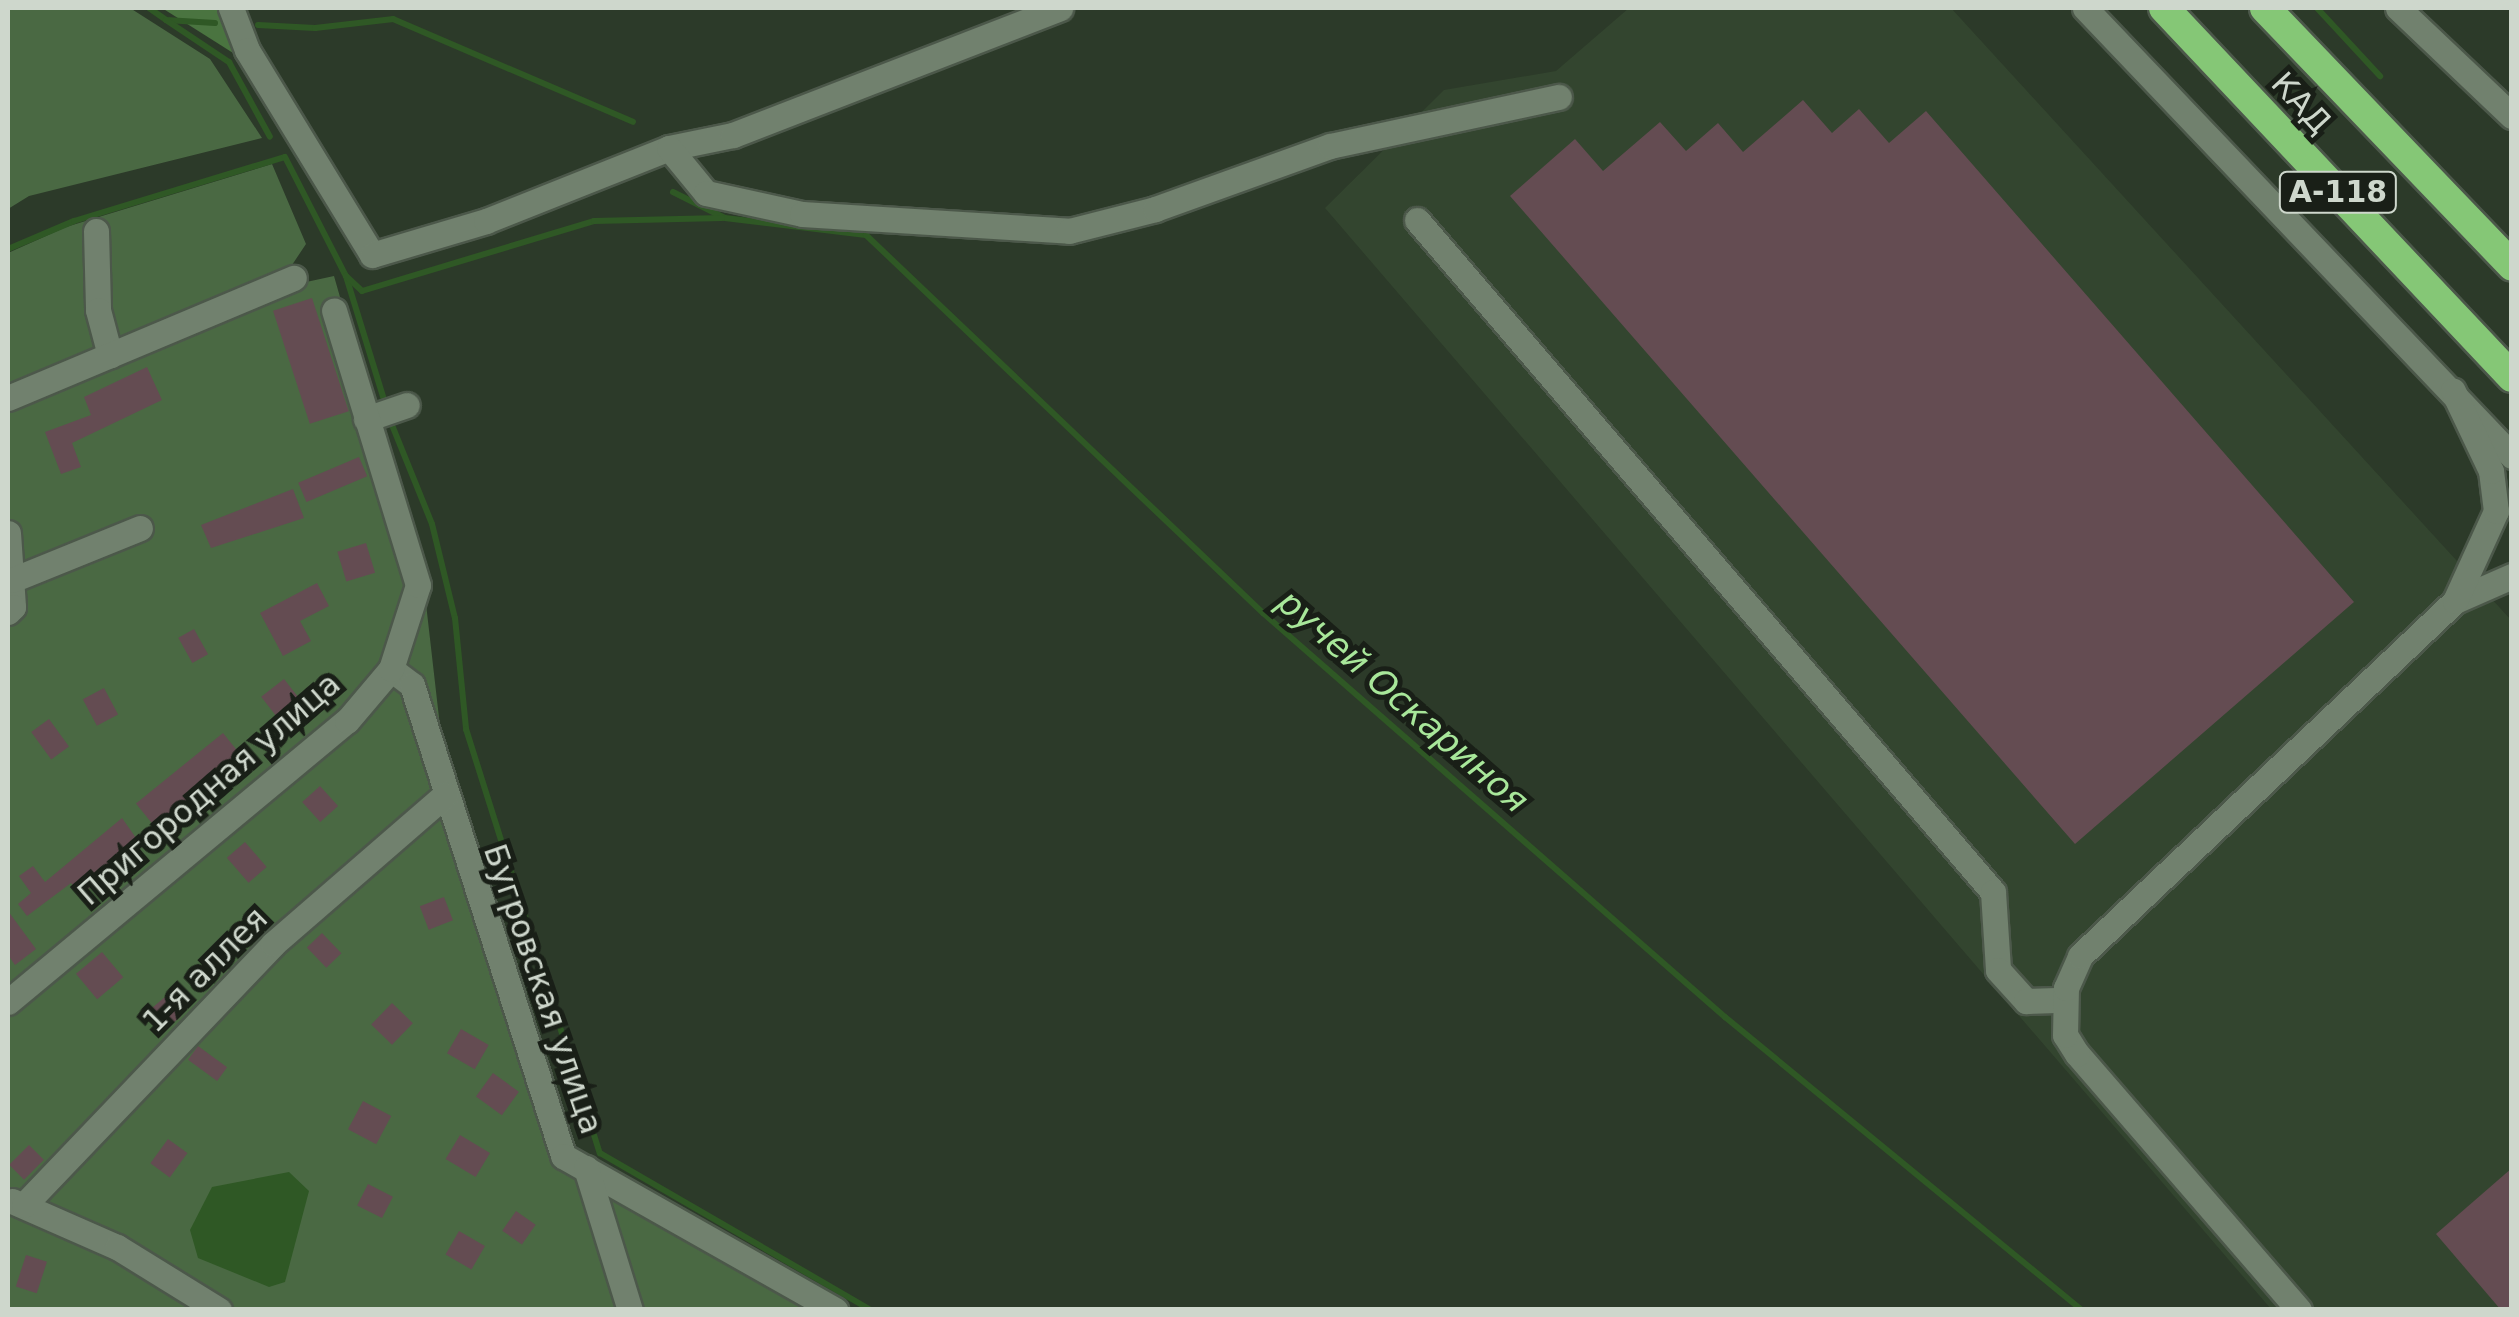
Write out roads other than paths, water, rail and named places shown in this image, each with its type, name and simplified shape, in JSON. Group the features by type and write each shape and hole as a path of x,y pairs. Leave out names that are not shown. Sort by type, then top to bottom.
{"highway":[{"name":"КАД","path":"2164,8 2512,377"},
{"name":"КАД","path":"2266,8 2512,266"}],"street":[{"path":"231,8 247,50 372,255 486,221 669,148 732,135 1060,8"},
{"path":"2086,8 2512,456"},
{"path":"2398,8 2512,116"},
{"path":"669,148 706,193 802,214 1068,231 1155,209 1330,146 1559,97"},
{"path":"1417,220 1993,892 1998,970 2026,1001 2064,1000"},
{"path":"96,231 98,310 110,355"},
{"path":"8,398 294,278"},
{"name":"Пригородная улица","path":"8,1002 347,720 391,669 418,585 334,311"},
{"path":"2453,392 2491,471 2496,511 2455,601"},
{"path":"366,419 407,405"},
{"path":"12,580 140,528"},
{"path":"8,533 12,580 8,612"},
{"path":"2300,1310 2077,1054 2064,1035 2064,1000 2080,956 2121,917 2455,601 2512,576"},
{"name":"Бугровская улица","path":"391,669 412,685 563,1156 836,1310"},
{"name":"1-я аллея","path":"16,1202 273,944 446,795"},
{"path":"586,1168 630,1310"},
{"path":"16,1202 116,1247 219,1310"}],"waterway":[{"name":"ручей Оскариноя","path":"149,8 166,20"},
{"path":"2317,8 2380,76"},
{"name":"ручей Оскариноя","path":"258,25 315,28 393,19 633,122"},
{"name":"ручей Оскариноя","path":"215,23 166,20 229,62 270,137"},
{"path":"8,249 74,221 285,157 346,276"},
{"name":"ручей Оскариноя","path":"673,192 725,218 866,235 1263,613 1725,1017 2082,1310"},
{"path":"385,403 346,276 362,291 594,221 722,218"},
{"path":"390,420 432,524 455,618 466,729 600,1153 871,1310"}]}
